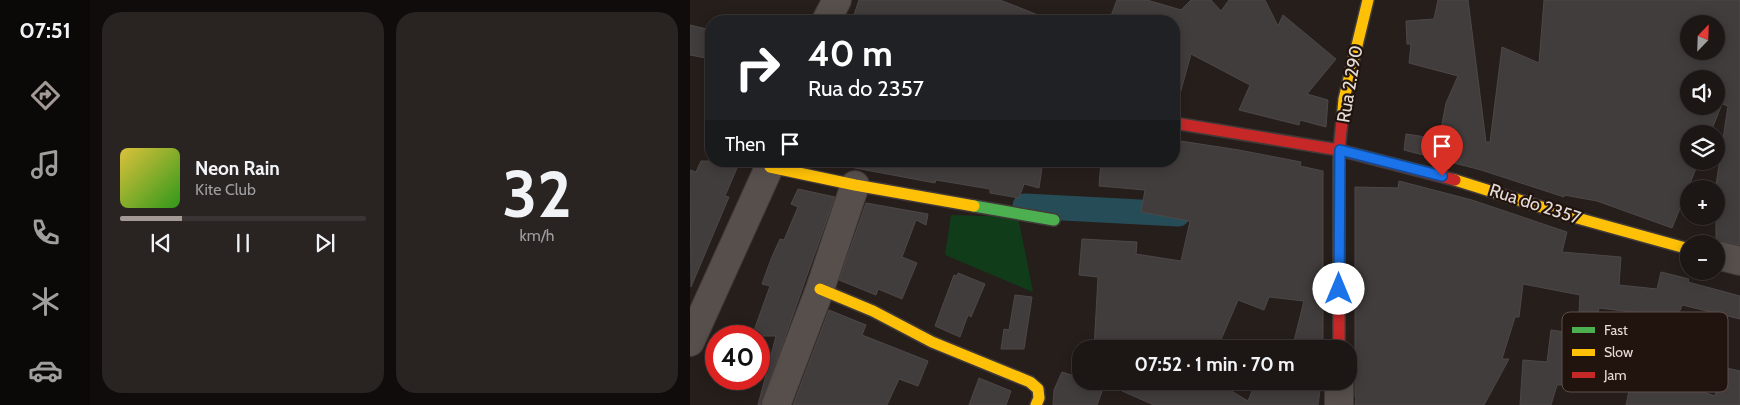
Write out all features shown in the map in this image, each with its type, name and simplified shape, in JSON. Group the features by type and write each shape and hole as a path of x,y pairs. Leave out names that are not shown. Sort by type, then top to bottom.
{"street":[{"path":"829,15 837,0"},
{"name":"Rua 2.290","path":"1339,340 1340,150 1344,99 1368,0"},
{"name":"Rua do 2357","path":"1180,124 1340,150 1476,185 1570,216 1680,247"},
{"path":"690,342 770,167"},
{"path":"783,167 855,185 1054,220"},
{"path":"776,405 820,289 855,185"},
{"path":"1725,257 1740,261"},
{"path":"820,289 873,311 932,342 1030,382 1038,389 1039,398 1036,405"},
{"path":"1339,390 1339,405"}],"green space":[{"path":"951,215 1018,217 1033,292 945,255"}],"building":[{"path":"859,0 1000,0 1038,15 854,15"},
{"path":"1117,0 1147,0 1181,10 1191,0 1211,0 1221,11 1229,0 1265,0 1278,26 1283,15 1336,59 1307,94 1328,100 1326,127 1300,120 1299,125 1239,110 1250,85 1191,54 1180,94 1180,15 1111,15"},
{"path":"1438,0 1468,0 1486,142 1490,142 1502,47 1539,63 1544,0 1740,0 1740,245 1725,242 1725,235 1716,235 1716,225 1725,225 1725,180 1717,180 1718,170 1725,170 1725,126 1728,106 1725,105 1725,70 1680,70 1680,115 1718,115 1714,125 1680,125 1680,170 1695,170 1691,180 1680,180 1680,208 1672,228 1597,201 1564,195 1564,197 1481,170 1404,150 1406,134 1439,139 1446,103 1458,76 1409,63 1411,44 1407,44 1406,21 1434,19"},
{"path":"690,25 705,29 705,58 690,55"},
{"path":"1180,141 1301,162 1300,166 1323,171 1323,340 1294,340 1304,301 1269,297 1264,310 1238,300 1221,340 1094,340 1098,277 1079,275 1082,239 1137,242 1136,254 1181,261 1190,221 1141,212 1145,190 1099,186 1101,167 1180,167"},
{"path":"701,161 705,161 705,167 737,167 725,196 729,197 691,287 690,170 696,172"},
{"path":"850,167 1042,167 1039,188 1024,184 1019,198 990,193 990,189 936,180 935,183"},
{"path":"1399,181 1472,200 1567,232 1562,252 1621,257 1619,285 1657,289 1661,272 1680,277 1680,280 1689,280 1688,282 1740,296 1740,319 1728,316 1728,312 1711,312 1682,305 1679,312 1633,312 1599,308 1598,312 1579,312 1580,295 1523,284 1519,317 1515,317 1502,359 1509,359 1484,405 1355,405 1355,390 1357,390 1357,340 1355,340 1355,187 1398,188"},
{"path":"798,189 835,197 770,380 770,359 776,336 770,336 770,325 756,325 770,286 762,284 780,239 784,240 798,207 791,204"},
{"path":"866,203 928,214 926,225 916,220 902,257 917,263 902,299 878,289 876,295 839,280"},
{"path":"958,273 985,284 971,317 968,315 960,337 935,326 954,275 957,276"},
{"path":"1015,295 1032,297 1024,349 1001,349 1004,329 1009,330"},
{"path":"829,310 866,325 862,335 928,361 918,386 899,379 887,405 793,405"},
{"path":"1551,330 1562,332 1562,385 1557,385 1551,405 1520,405 1523,360 1547,362"},
{"path":"1728,368 1740,371 1740,405 1626,405 1629,392 1703,392 1715,396 1716,392 1728,392"},
{"path":"1062,372 1072,375 1072,390 1103,390 1097,405 1053,405 1054,390"},
{"path":"979,378 1011,391 1006,405 969,405"},
{"path":"762,390 766,390 761,405 758,405"},
{"path":"1230,390 1248,401 1252,390 1320,390 1318,405 1154,405 1122,391"}],"waterway":[{"path":"1025,206 1178,214"}],"traffic: fast":[{"path":"974,206 1054,220"}],"traffic: slow":[{"path":"1342,121 1344,99 1368,0"},
{"path":"770,167 855,185 974,206"},
{"path":"1455,180 1570,216 1680,247"},
{"path":"820,289 873,311 932,342 1030,382 1038,389 1039,398 1036,405"}],"traffic: jam":[{"path":"1339,340 1339,150 1342,121"},
{"path":"1180,124 1339,150 1455,180"}],"route":[{"path":"1339,289 1340,150 1442,176"}]}
